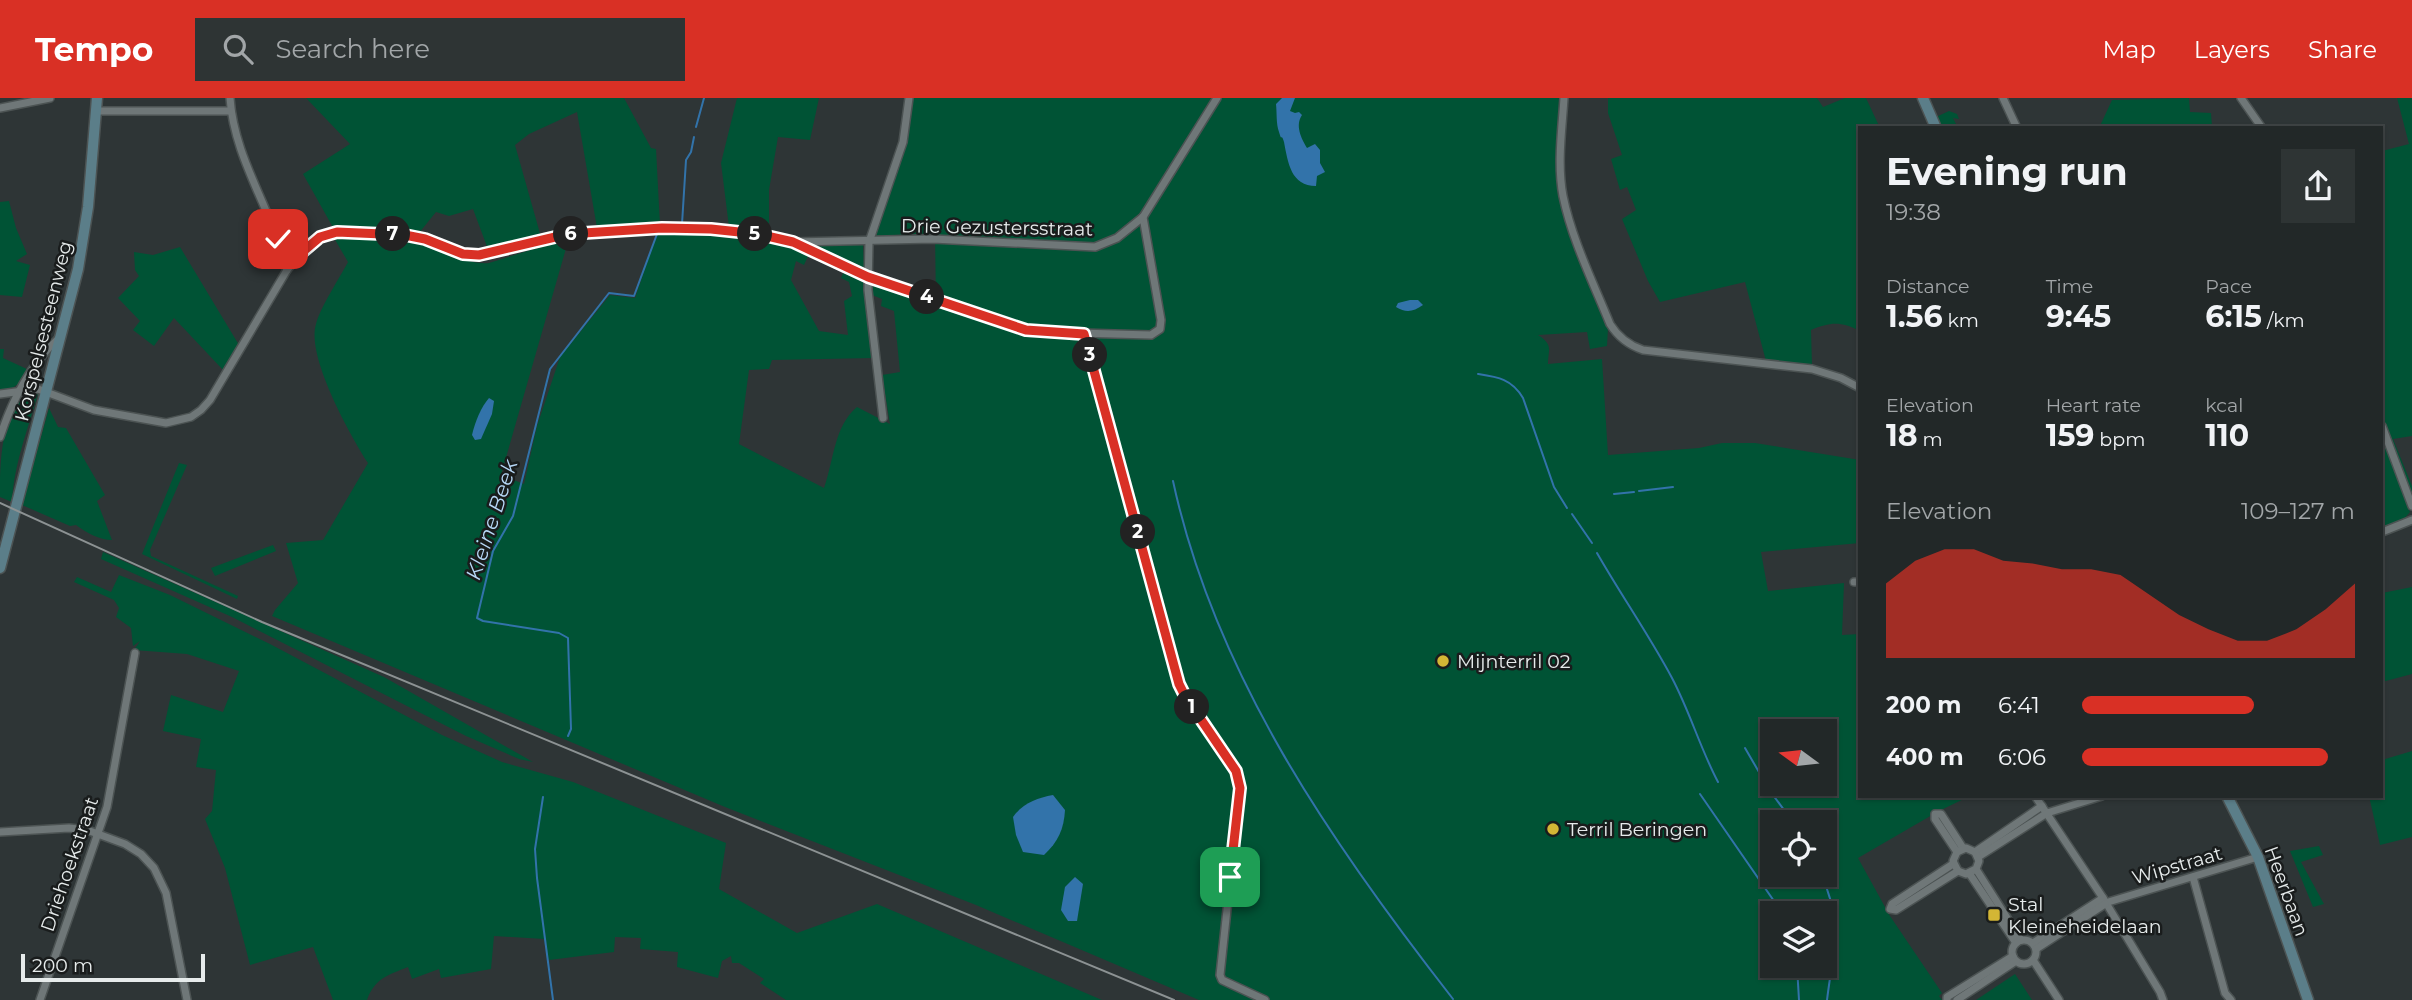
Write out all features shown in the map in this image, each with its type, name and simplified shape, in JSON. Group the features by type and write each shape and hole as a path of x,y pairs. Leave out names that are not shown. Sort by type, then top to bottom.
{"street":[{"path":"0,108 50,98"},
{"name":"Korspelsesteenweg","path":"0,568 84,237 97,98"},
{"path":"230,98 236,139 274,228 287,270"},
{"path":"883,418 868,277 869,242 903,142 909,98"},
{"name":"Drie Gezustersstraat","path":"793,242 933,239 1095,247 1117,238 1143,217 1217,98"},
{"path":"1564,98 1560,166 1565,204 1610,324 1620,337 1643,350 1812,369 1841,378 1858,387"},
{"path":"1923,98 1935,126"},
{"path":"2003,98 2016,126"},
{"path":"2241,98 2261,126"},
{"path":"96,111 231,111"},
{"path":"0,394 38,389 94,410 121,416 166,423 191,417 210,400 287,270 300,254 320,237 337,232 405,235 425,239 463,254 479,255 568,234 662,228 758,234 793,242 868,277 1026,330 1152,335 1160,329 1161,320 1143,217"},
{"path":"274,228 300,254"},
{"path":"1084,334 1179,684 1236,771 1240,788 1220,975 1222,980 1265,1000"},
{"path":"0,437 21,390 49,347 60,338"},
{"path":"2383,429 2412,506"},
{"path":"2383,532 2412,520"},
{"name":"Driehoekstraat","path":"40,1000 99,834 114,777 135,653"},
{"path":"2036,798 2163,1000"},
{"path":"1972,871 1977,854 2044,809 2093,798"},
{"name":"Heerbaan","path":"2228,798 2258,858 2308,1000"},
{"path":"1935,814 1941,814 1960,850 1935,818 1935,814"},
{"path":"0,832 69,828 99,834 125,844 141,854 154,867 169,905 187,1000"},
{"path":"1956,867 1954,856 1960,850 1970,849 1977,854"},
{"name":"Wipstraat","path":"2034,946 2104,902 2258,858"},
{"path":"1956,867 1896,910 1890,909 1892,904 1956,867 1972,871 2019,941 2034,946 2033,960 2059,1000"},
{"path":"2193,877 2225,996 2231,1000"},
{"path":"2019,941 2013,948 2015,958 2025,964 2033,960"},
{"path":"1947,1000 1947,997 2015,958"},
{"path":"1957,1000 2015,958"}],"green space":[{"path":"306,98 624,98 651,148 656,149 660,225 597,228 577,112 529,134 515,145 541,237 489,252 473,209 449,216 436,212 419,233 335,231 303,174 350,144"},
{"path":"737,98 819,98 810,140 778,137 769,190 769,232 729,227 721,163"},
{"path":"908,98 1559,98 1557,155 1577,248 1608,328 1607,346 1590,349 1587,332 1538,335 1548,345 1548,364 1602,359 1608,455 1699,448 1722,443 1755,443 1858,460 1858,543 1761,552 1768,591 1844,583 1842,635 1858,634 1858,798 1966,798 1858,858 1890,916 1942,993 1939,996 1942,1000 1199,1000 976,905 725,807 272,616 298,583 286,543 323,540 368,463 332,395 317,355 316,324 348,262 334,238 367,236 400,239 421,243 471,262 489,263 569,238 501,475 524,484 537,426 560,357 610,295 635,298 658,231 715,233 754,238 773,241 809,254 804,265 796,261 791,280 819,331 848,335 844,301 852,296 849,282 841,278 846,267 862,277 866,285 874,358 772,360 769,369 749,370 739,444 824,488 839,434 849,415 857,407 890,424 882,375 900,372 894,311 881,306 882,299 872,295 870,281 936,302 935,233 873,236 885,197 907,143"},
{"path":"1608,98 1817,98 1823,107 1845,98 1866,98 1879,126 1858,126 1858,330 1836,324 1811,330 1812,366 1766,361 1745,282 1660,302 1648,281 1622,219 1636,210 1627,187 1620,190 1611,159 1622,155 1608,113"},
{"path":"2189,98 2190,112 2211,113 2212,126 2100,126 2112,100"},
{"path":"2397,98 2412,98 2412,436 2393,439 2412,486 2412,494 2383,422 2383,151 2409,144"},
{"path":"1949,111 1957,114 1959,119 1953,118 1957,126 1939,126 1936,117"},
{"path":"9,201 27,254 16,261 30,265 22,297 0,295 0,202"},
{"path":"863,244 864,269 814,249 815,245"},
{"path":"180,247 239,345 224,371 174,318 154,346 133,330 140,321 118,298 139,276 135,270 134,252 153,255"},
{"path":"0,349 4,349 3,358 29,370 17,385 0,391"},
{"path":"38,393 22,447 12,502 0,497 4,436 15,407 24,397"},
{"path":"49,408 58,427 66,428 105,495 97,501 112,540 98,537 76,525 70,526 22,505"},
{"path":"2383,440 2410,512 2404,519 2383,529"},
{"path":"179,463 187,465 150,550 151,556 238,596 237,599 142,554"},
{"path":"273,545 276,551 215,576 211,568"},
{"path":"103,552 384,677 533,762 519,759 466,736 232,617 101,559"},
{"path":"119,575 170,595 270,644 442,735 502,762 573,782 726,843 719,889 797,933 877,904 1102,1000 786,1000 760,983 764,979 739,963 732,963 731,956 722,961 718,978 677,967 678,952 640,949 641,938 615,937 614,952 549,960 544,939 494,936 491,969 441,978 439,969 412,979 408,967 378,982 367,1000 333,1000 313,947 250,965 225,868 205,819 212,811 216,770 196,767 201,739 163,731 171,695 223,712 239,671 187,654 134,650 140,641 133,646 131,628 116,617 119,608 114,600 74,582 77,577 111,592"},
{"path":"2412,587 2412,674 2383,682 2383,593"},
{"path":"2412,751 2412,837 2380,845 2369,798 2383,798 2383,760"},
{"path":"2319,846 2323,855 2301,862 2324,904 2313,907 2290,851"},
{"path":"2015,974 2032,1000 1976,1000"}],"water":[{"path":"1282,98 1295,98 1290,111 1302,115 1299,127 1303,140 1307,148 1315,144 1320,150 1320,163 1325,172 1317,176 1316,186 1301,182 1289,165 1277,122 1276,104"},
{"path":"1418,300 1423,305 1410,311 1396,307 1398,303"},
{"path":"489,398 494,401 492,414 481,439 475,440 472,435 475,425"},
{"path":"1053,795 1065,810 1059,835 1044,855 1023,852 1013,817 1031,802"},
{"path":"1075,877 1083,884 1077,921 1068,921 1061,910 1065,887"}],"waterway":[{"name":"Kleine Beek","path":"696,127 704,98"},
{"name":"Kleine Beek","path":"682,224 686,160 694,137"},
{"name":"Kleine Beek","path":"568,736 571,729 568,638 559,633 477,618 493,551 513,516 550,369 609,293 634,296 657,234 680,232"},
{"path":"1478,374 1504,380 1523,398 1554,487 1567,508"},
{"path":"1173,481 1192,553 1217,622 1283,755 1364,880 1453,999"},
{"path":"1639,491 1673,487"},
{"path":"1614,494 1634,492"},
{"path":"1572,514 1592,543"},
{"path":"1597,553 1672,678 1718,782"},
{"path":"1745,748 1784,810"},
{"path":"1700,794 1774,901"},
{"name":"Kleine Beek","path":"543,797 535,849 553,1000"},
{"path":"1826,887 1835,922 1827,1000"},
{"path":"1798,978 1799,1000"}],"railway":[{"path":"0,503 262,622 1174,1000"}],"place":[{"name":"Mijnterril 02","path":"1443,661"},
{"name":"Terril Beringen","path":"1553,829"},
{"name":"Stal Kleineheidelaan","path":"1994,915"}],"route":[{"path":"278,239 274,228 300,254 320,237 337,232 405,235 425,239 463,254 479,255 568,234 662,228 758,234 793,242 868,277 1026,330 1084,334 1179,684 1236,771 1240,788 1230,877"}]}
